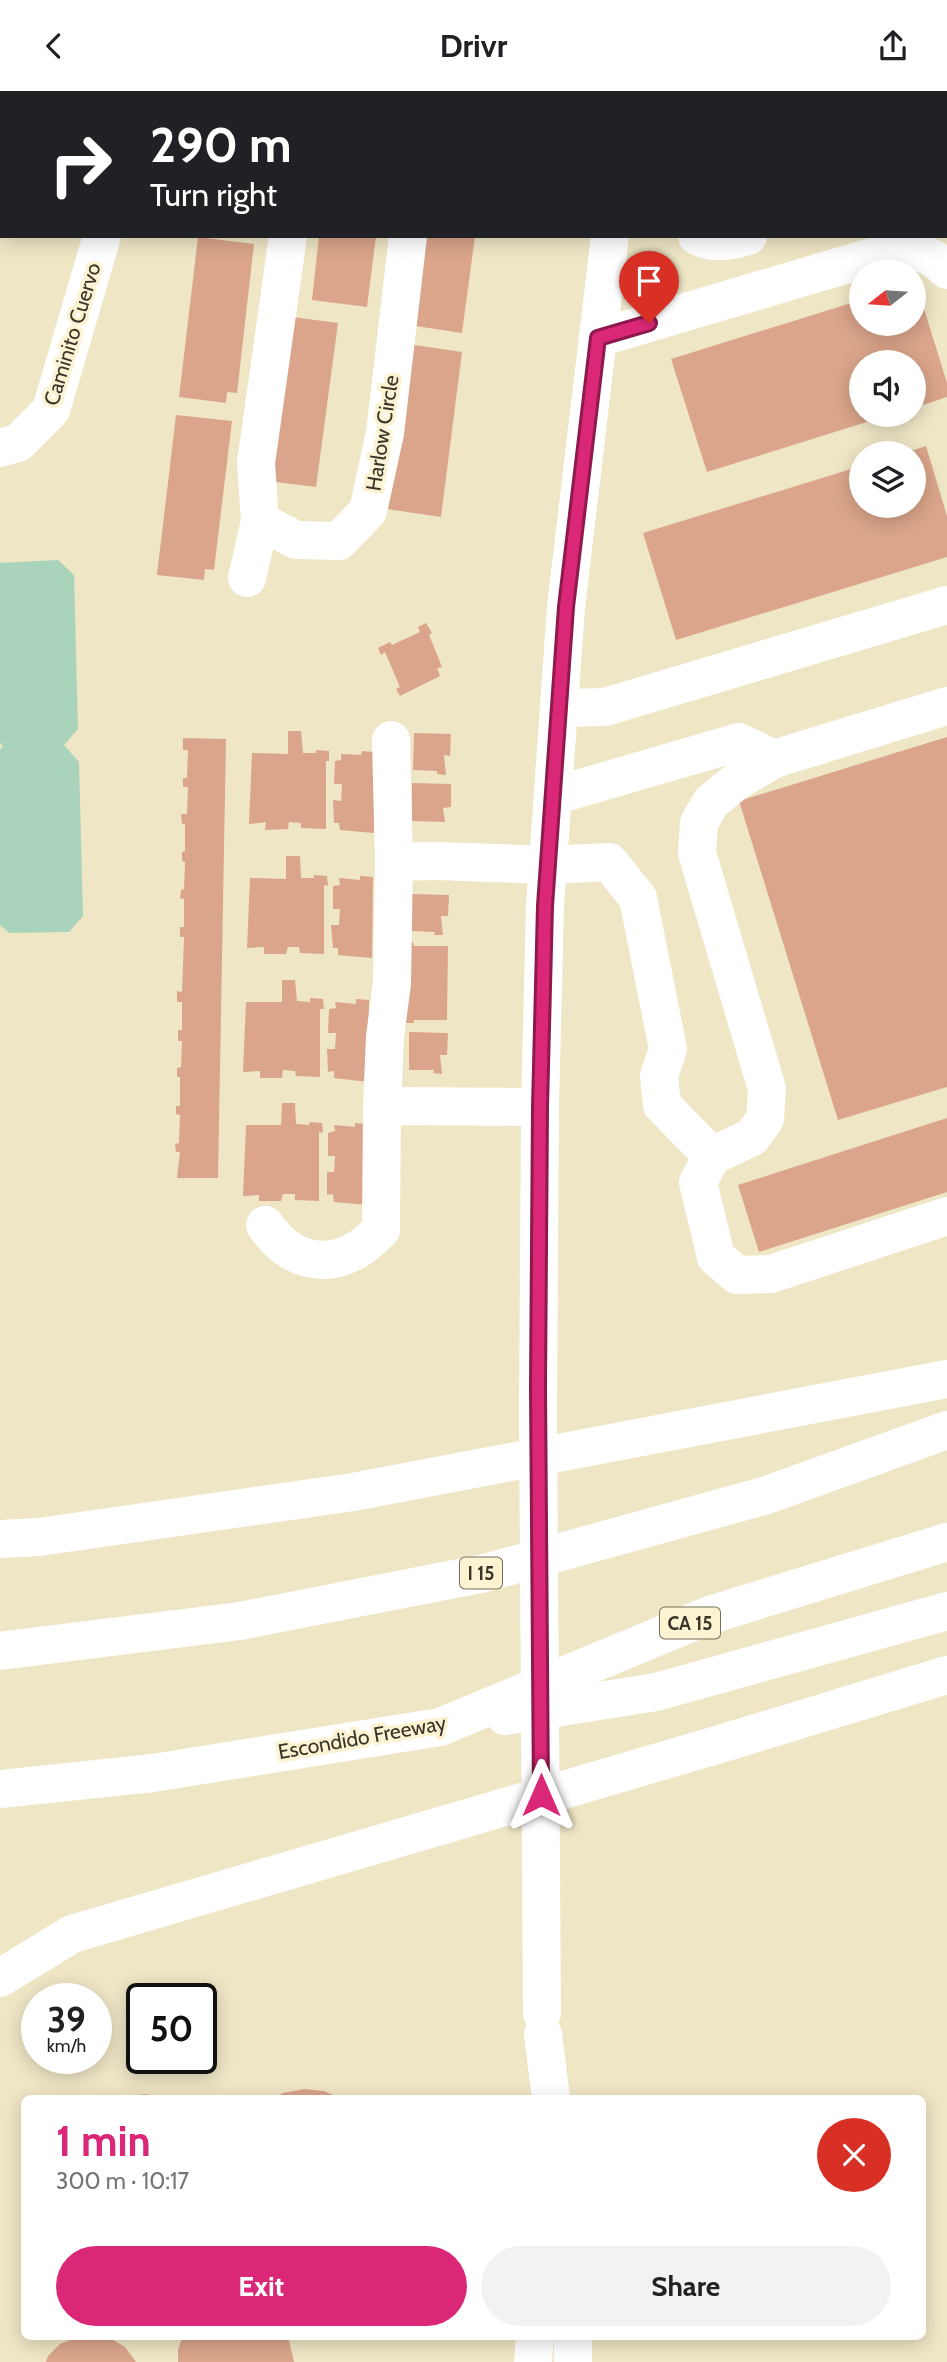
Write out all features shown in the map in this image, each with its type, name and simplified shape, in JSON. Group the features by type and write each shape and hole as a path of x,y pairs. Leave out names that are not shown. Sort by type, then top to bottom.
{"main road":[{"name":"Caminito Cuervo","path":"0,448 18,443 51,410 101,238"},
{"path":"247,578 260,521 256,463 288,238"},
{"name":"Harlow Circle","path":"260,521 296,540 339,541 369,511 385,433 408,238"},
{"path":"542,2095 538,1415 540,1107 548,865 566,607 610,238"},
{"path":"701,238 722,242 739,238"},
{"path":"598,338 899,249 925,253 947,269"},
{"path":"559,708 605,708 947,605"},
{"path":"947,706 774,759 737,781 711,802 699,823 697,853 767,1089 765,1119 752,1137 712,1156 698,1182 716,1257 737,1275 771,1274 947,1216"},
{"path":"265,1225 275,1239 306,1259 334,1259 360,1248 381,1230 385,1037 392,983 394,862 391,740"},
{"path":"553,796 739,742 774,759"},
{"path":"394,862 548,865 609,862 638,898 668,1049 659,1076 662,1105 712,1156"},
{"path":"382,1106 540,1107"},
{"path":"0,1539 39,1537 353,1492 947,1379"},
{"name":"I 15","path":"0,1651 240,1621 485,1573 767,1495 947,1430"},
{"name":"Escondido Freeway","path":"0,1789 153,1773 440,1727 710,1615 947,1542"},
{"path":"440,1727 656,1692 947,1611"},
{"path":"0,1978 72,1934 947,1675"},
{"path":"543,2023 551,2095"},
{"path":"533,2362 535,2340"},
{"path":"573,2340 573,2362"}],"green space":[{"path":"58,560 74,575 78,729 64,745 79,762 83,916 69,932 9,933 0,925 0,750 3,746 0,743 0,563"}],"building":[{"path":"198,238 254,244 237,393 227,392 226,403 179,397"},
{"path":"319,238 376,238 367,307 312,300"},
{"path":"421,238 475,238 462,333 409,325"},
{"path":"849,304 849,336 926,336 926,315 947,383 947,397 926,404 926,350 849,350 851,427 707,472 671,359"},
{"path":"285,316 338,323 316,487 268,481"},
{"path":"408,344 462,352 441,517 387,509"},
{"path":"176,415 232,421 214,570 205,569 204,580 157,575"},
{"path":"926,446 947,516 947,557 676,640 643,533 849,470 849,518 926,518"},
{"path":"426,623 432,633 429,635 442,667 437,668 440,676 400,696 396,689 400,687 385,652 381,655 378,648 390,642 392,645 420,632 418,627"},
{"path":"288,731 301,731 303,753 329,751 329,761 326,761 326,829 301,828 301,823 289,822 288,829 265,830 266,822 249,824 252,753 288,754"},
{"path":"414,733 451,734 450,756 444,755 446,775 437,774 437,771 413,770"},
{"path":"947,737 947,1087 838,1120 739,801"},
{"path":"183,738 226,739 218,1178 177,1178 180,1152 176,1152 175,1144 179,1143 180,1115 176,1114 176,1106 180,1106 180,1077 177,1077 177,1068 181,1067 182,1041 178,1041 178,1030 182,1030 182,1002 177,1002 177,991 182,992 184,937 180,937 180,927 184,927 184,899 180,898 181,890 184,889 185,862 182,861 182,852 185,851 185,824 182,824 181,814 187,814 188,787 183,787 183,778 187,778 188,750 183,750"},
{"path":"362,751 374,752 374,833 340,830 339,823 334,823 333,800 341,801 342,784 334,784 335,761 341,760 341,754 361,755"},
{"path":"412,783 451,784 451,807 443,808 445,822 412,821"},
{"path":"286,856 300,856 301,878 327,876 328,886 324,885 324,954 300,953 299,947 288,947 286,954 264,954 264,947 247,948 250,878 286,879"},
{"path":"360,876 373,877 372,958 338,955 338,948 333,948 331,925 339,925 340,909 333,909 333,886 340,885 339,878 360,880"},
{"path":"411,894 449,895 448,916 441,916 443,935 410,931"},
{"path":"413,942 414,946 448,946 447,1020 414,1020 414,1023 405,1023 407,943"},
{"path":"282,980 295,980 297,1001 323,999 324,1009 320,1009 320,1077 296,1076 295,1071 283,1070 282,1078 260,1078 260,1071 243,1072 246,1002 282,1002"},
{"path":"356,999 369,1000 368,1082 334,1078 334,1071 328,1072 327,1049 335,1049 336,1033 328,1033 329,1009 336,1008 335,1002 356,1004"},
{"path":"409,1032 448,1033 447,1055 440,1055 442,1074 433,1073 434,1070 409,1070"},
{"path":"282,1103 295,1103 296,1124 322,1123 323,1133 319,1132 319,1201 295,1200 295,1194 283,1194 281,1201 259,1201 259,1195 243,1196 246,1125 281,1125"},
{"path":"947,1118 947,1192 759,1252 738,1185"},
{"path":"355,1123 368,1124 368,1205 334,1202 333,1194 327,1195 327,1172 334,1172 335,1156 328,1156 328,1133 335,1131 334,1125 355,1127"},
{"path":"304,2089 333,2095 279,2095"},
{"path":"70,2340 113,2340 125,2347 136,2362 46,2362 48,2356 60,2344"},
{"path":"181,2340 289,2340 294,2362 178,2362"}],"route":[{"path":"541,1795 538,1415 540,1107 545,906 566,607 598,338 649,323"}]}
